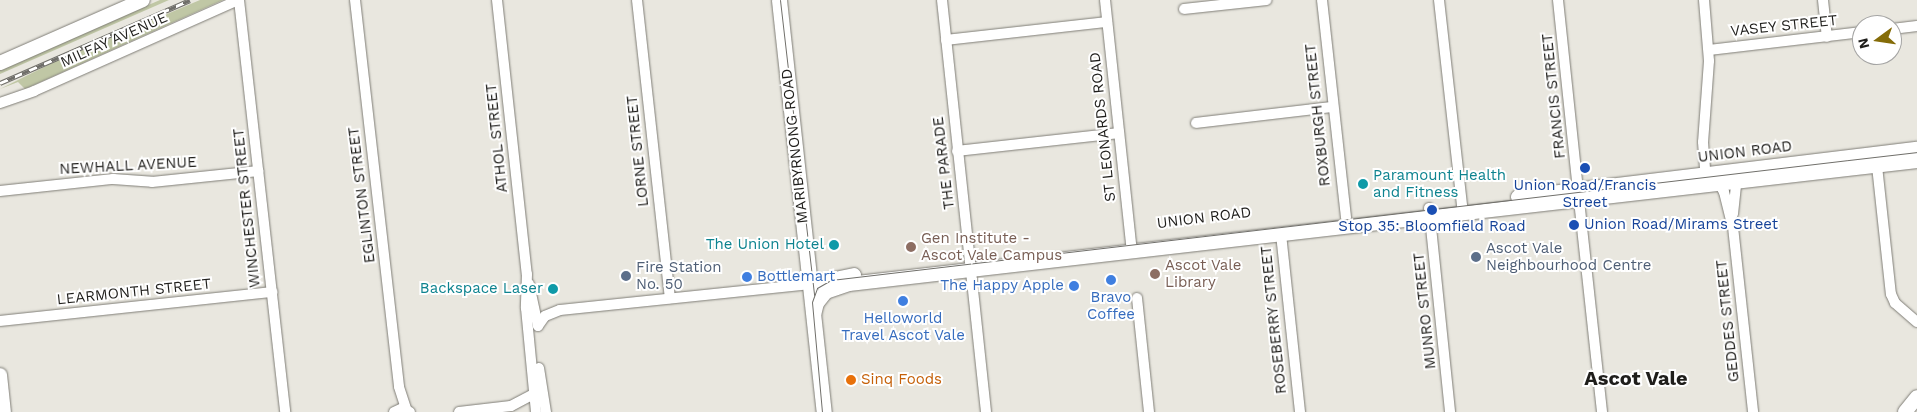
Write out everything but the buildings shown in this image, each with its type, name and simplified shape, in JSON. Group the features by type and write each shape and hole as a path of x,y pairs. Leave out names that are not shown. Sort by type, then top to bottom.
{"main road":[{"name":"MARIBYRNONG ROAD","path":"779,0 820,278 814,308 824,412"}],"street":[{"path":"0,64 16,55 143,0"},
{"name":"MILFAY AVENUE","path":"0,103 34,91 239,0"},
{"name":"WINCHESTER STREET","path":"239,0 285,412"},
{"name":"EGLINTON STREET","path":"355,0 402,411"},
{"name":"ATHOL STREET","path":"497,0 526,274 536,322 540,411"},
{"name":"LORNE STREET","path":"637,0 670,298"},
{"name":"THE PARADE","path":"942,0 986,412"},
{"name":"ST LEONARDS ROAD","path":"1105,0 1132,247"},
{"path":"1184,9 1267,0"},
{"name":"ROXBURGH STREET","path":"1322,0 1346,222"},
{"path":"1438,0 1463,209"},
{"name":"FRANCIS STREET","path":"1558,0 1602,412"},
{"path":"1704,0 1709,50 1703,142 1711,178"},
{"path":"1823,0 1828,36"},
{"path":"946,40 1107,22"},
{"path":"1902,28 1917,26"},
{"name":"VASEY STREET","path":"1709,50 1852,33"},
{"path":"0,55 16,55"},
{"path":"1196,123 1333,107"},
{"path":"957,151 1119,133"},
{"name":"UNION ROAD","path":"1876,160 1917,148"},
{"path":"1876,160 1891,294 1895,303 1917,322"},
{"name":"UNION ROAD","path":"814,308 826,292 849,284 970,266 1737,175 1876,160 1917,161"},
{"name":"NEWHALL AVENUE","path":"0,191 122,178 158,182 258,171"},
{"name":"GEDDES STREET","path":"1737,175 1734,190 1733,227 1752,412"},
{"name":"GEDDES STREET","path":"1711,178 1724,192 1733,227"},
{"name":"MUNRO STREET","path":"1430,212 1450,412"},
{"name":"ROSEBERRY STREET","path":"1281,230 1300,412"},
{"name":"UNION ROAD","path":"534,306 568,309 670,298 820,278 970,266"},
{"name":"ATHOL STREET","path":"526,274 534,306"},
{"name":"UNION ROAD","path":"820,278 849,284"},
{"name":"LEARMONTH STREET","path":"0,321 272,292"},
{"path":"1137,298 1149,412"},
{"name":"UNION ROAD","path":"536,322 568,309"},
{"name":"ATHOL STREET","path":"536,322 533,397 540,411"},
{"path":"0,375 4,412"},
{"path":"459,412 511,406 533,397"},
{"path":"1904,412 1917,397"},
{"path":"511,406 540,411"}],"green space":[{"path":"160,0 169,0 0,74 0,69"},
{"path":"200,0 223,0 25,89 18,82 0,89 54,62"}],"tram line":[{"path":"780,0 814,295"},
{"path":"822,412 812,302 817,288 831,280 1917,152"}],"railway":[{"path":"0,83 190,0"}],"place":[{"name":"Union Road/Francis Street","path":"1585,168"},
{"name":"Paramount Health and Fitness","path":"1363,184"},
{"name":"Stop 35: Bloomfield Road","path":"1432,210"},
{"name":"Union Road/Mirams Street","path":"1574,225"},
{"name":"The Union Hotel","path":"834,245"},
{"name":"Gen Institute - Ascot Vale Campus","path":"911,247"},
{"name":"Ascot Vale Neighbourhood Centre","path":"1476,257"},
{"name":"Ascot Vale Library","path":"1155,274"},
{"name":"Fire Station No. 50","path":"626,276"},
{"name":"Bottlemart","path":"747,277"},
{"name":"Bravo Coffee","path":"1111,280"},
{"name":"The Happy Apple","path":"1074,286"},
{"name":"Backspace Laser","path":"553,289"},
{"name":"Helloworld Travel Ascot Vale","path":"903,301"},
{"name":"Sinq Foods","path":"851,380"}],"district":[{"name":"Ascot Vale","path":"1636,378"}]}
